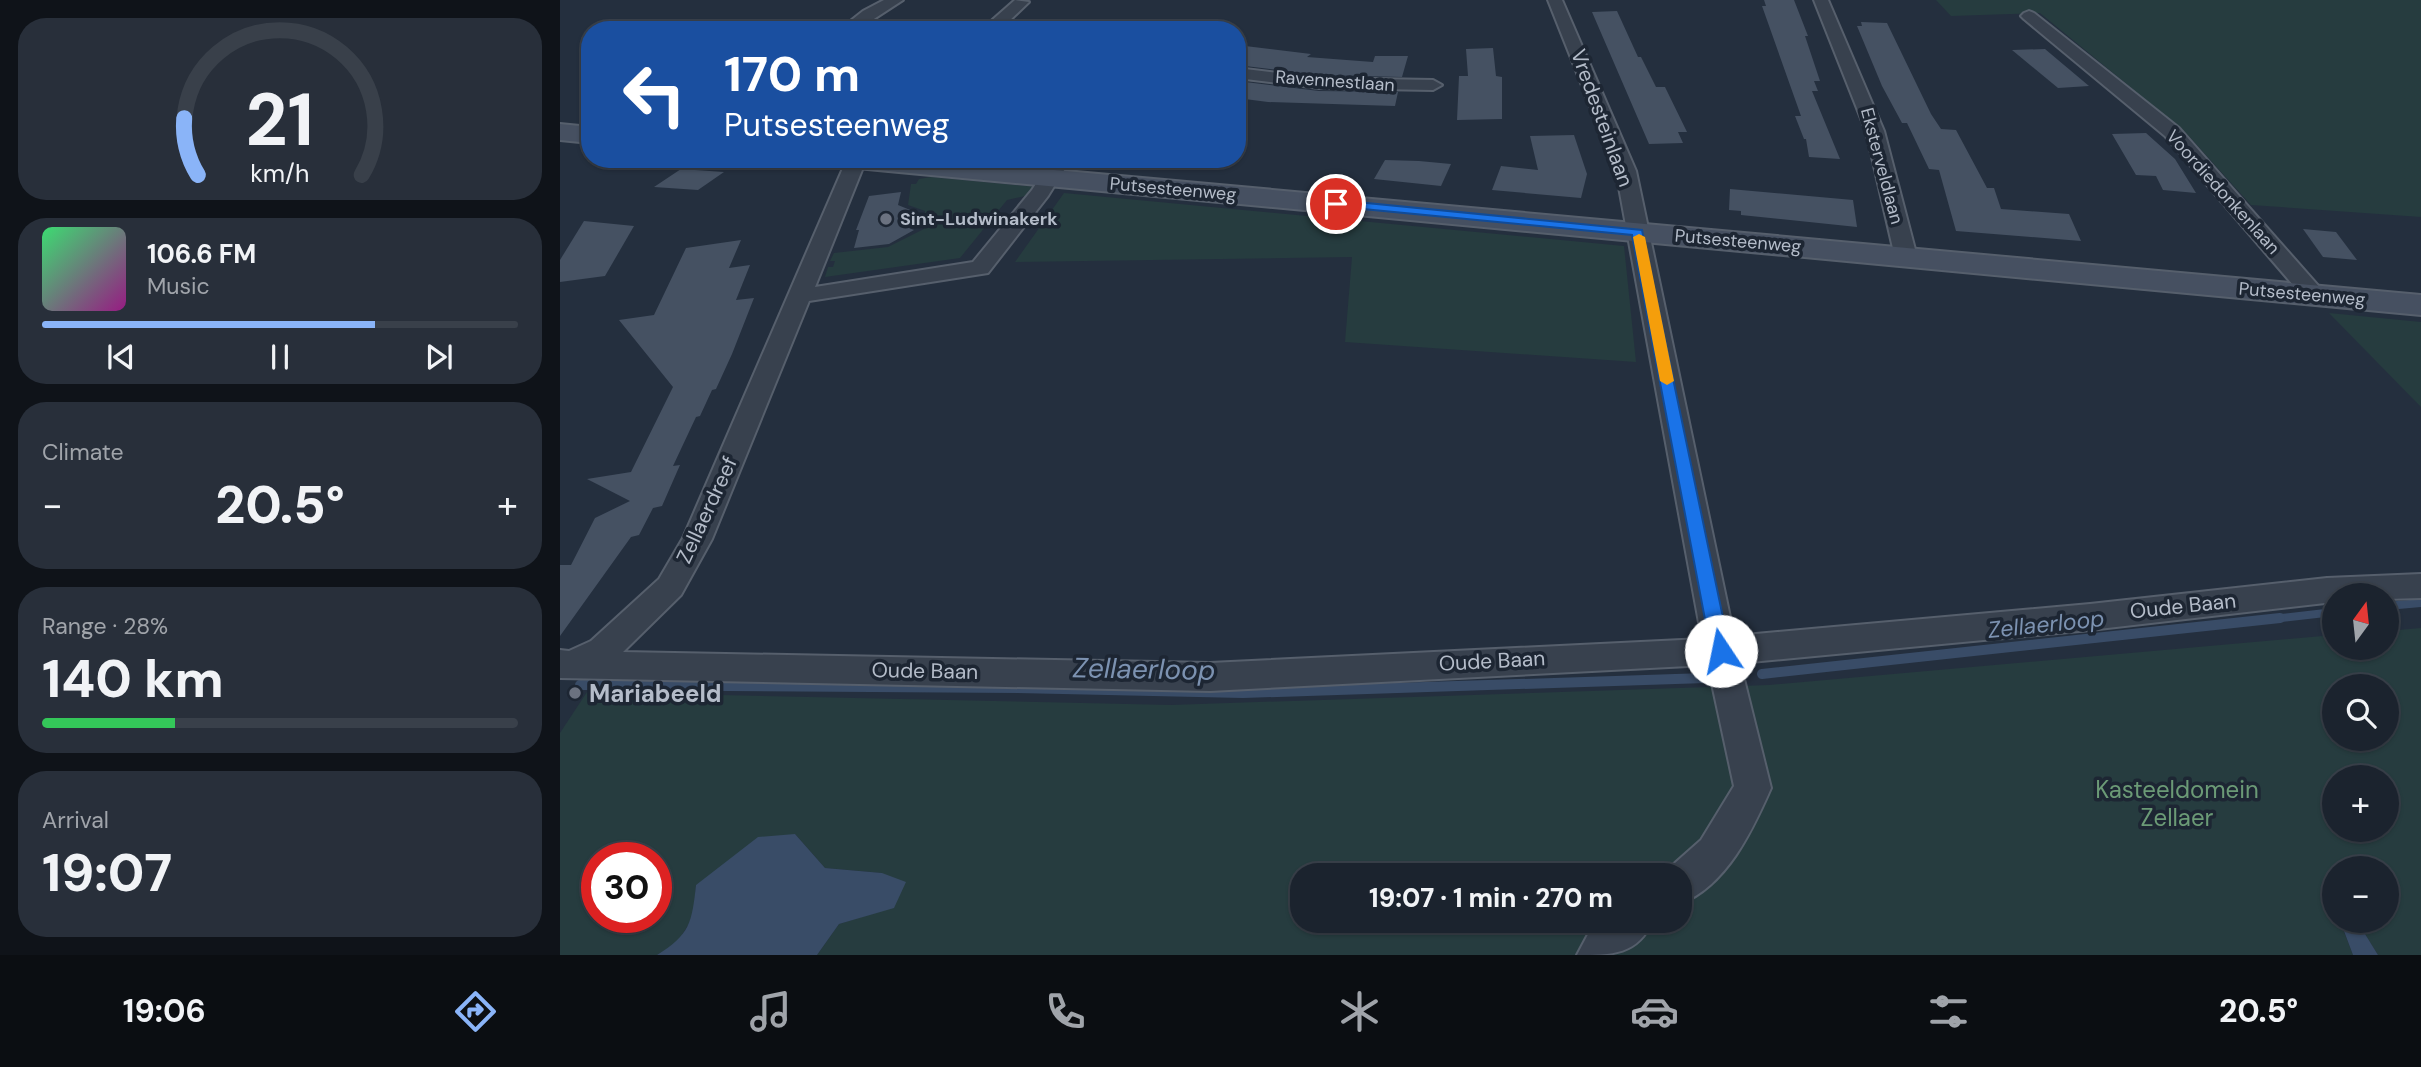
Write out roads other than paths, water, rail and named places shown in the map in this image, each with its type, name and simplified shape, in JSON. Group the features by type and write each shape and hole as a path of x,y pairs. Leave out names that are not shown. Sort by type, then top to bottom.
{"main road":[{"path":"560,132 581,134"},
{"name":"Putsesteenweg","path":"950,168 2421,305"}],"street":[{"path":"859,21 896,0"},
{"name":"Vredesteinlaan","path":"1555,0 1626,171 1721,651 1753,788 1727,836 1705,866 1692,876"},
{"name":"Eksterveldlaan","path":"1821,0 1875,131 1906,257"},
{"path":"1000,21 1022,2"},
{"name":"Voordiedonkenlaan","path":"2029,16 2172,132 2314,295"},
{"name":"Ravennestlaan","path":"1246,75 1319,83 1432,85"},
{"name":"Zellaerdreef","path":"564,670 603,650 670,587 697,539 721,485 798,296 830,229 849,168"},
{"path":"798,296 980,268 1050,176"},
{"name":"Oude Baan","path":"564,670 1210,677 1721,651 2090,617 2327,590 2421,586"},
{"path":"1598,955 1606,941 1616,933"}],"water":[{"path":"795,834 825,868 882,873 906,882 894,908 839,924 817,955 657,955 683,934 691,918 696,885 758,837"},
{"path":"2345,933 2364,933 2378,955 2353,955"}],"waterway":[{"name":"Zellaerloop","path":"2399,605 2421,603"},
{"name":"Zellaerloop","path":"2264,620 2322,613"},
{"name":"Zellaerloop","path":"1762,674 2280,618"},
{"name":"Zellaerloop","path":"580,685 1017,688 1243,693 1706,678"}],"place":[{"name":"Sint-Ludwinakerk","path":"886,219"},
{"name":"Mariabeeld","path":"575,693"}],"park label":[{"name":"Kasteeldomein Zellaer","path":"2177,803"}]}
